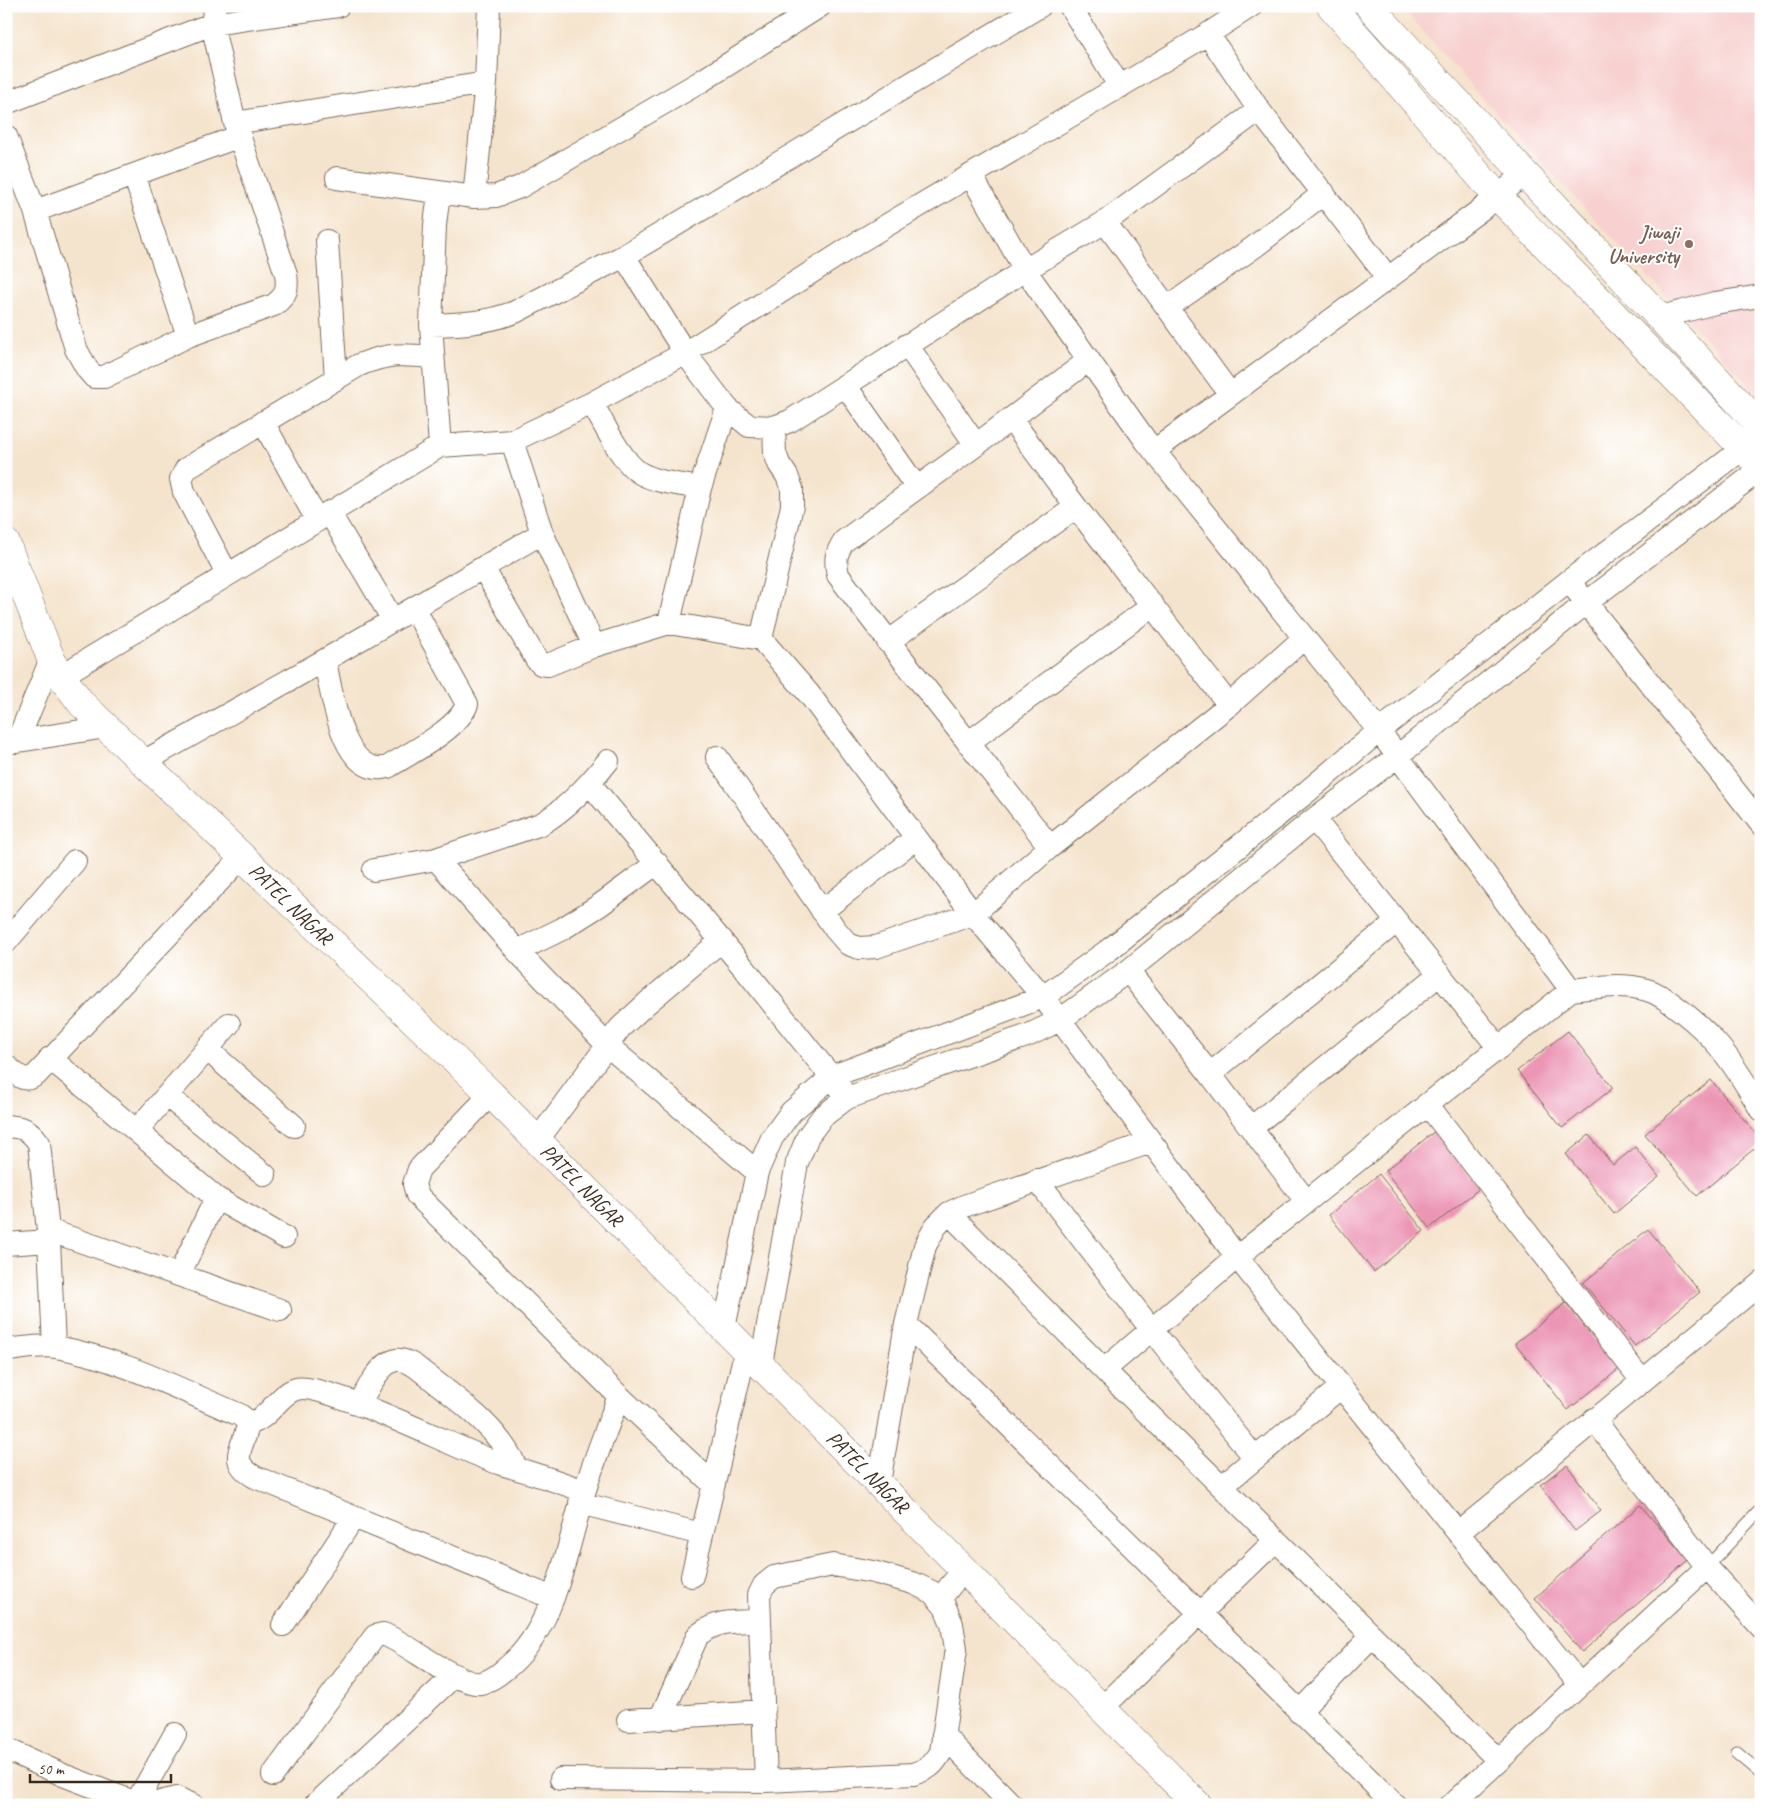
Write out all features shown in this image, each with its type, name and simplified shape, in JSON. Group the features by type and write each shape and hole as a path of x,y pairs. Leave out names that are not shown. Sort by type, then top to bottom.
{"street":[{"path":"6,103 213,15 338,6"},
{"path":"474,198 486,82 489,6"},
{"path":"337,178 474,198 496,196 520,187 700,82 820,6"},
{"path":"431,325 477,323 498,319 624,256 1040,6"},
{"path":"1070,6 1120,87"},
{"path":"12,742 56,668 227,574 440,446 512,441 592,403 685,353 862,240 1120,87 1251,6"},
{"path":"1331,6 1498,197 1756,455"},
{"path":"1369,6 1761,427"},
{"path":"6,136 35,211 76,349 87,369 94,377 104,377 188,336 274,304 283,298 288,289 286,274 237,130 213,15"},
{"path":"1208,34 1259,110 1388,278"},
{"path":"35,211 134,175 237,130 486,82"},
{"path":"624,256 685,353 727,408 749,426 774,427 790,421 1025,270 1105,222 1259,110"},
{"path":"1154,451 1498,197 1525,173"},
{"path":"134,175 188,336"},
{"path":"971,175 1025,270 1154,451 1379,731 1571,990"},
{"path":"439,193 434,225 431,325 440,446"},
{"path":"1168,307 1254,247 1324,193"},
{"path":"1105,222 1230,394"},
{"path":"327,241 336,379"},
{"path":"1660,317 1714,303 1761,296"},
{"path":"907,345 976,445"},
{"path":"227,574 184,492 182,479 186,469 359,365 376,358 397,354 433,357"},
{"path":"1050,847 918,677 888,642 838,575 836,564 837,552 844,542 1088,360"},
{"path":"845,385 917,488"},
{"path":"592,403 618,447 631,465 640,473 700,488"},
{"path":"669,623 700,488 727,408"},
{"path":"1011,419 1076,507 1229,705"},
{"path":"263,422 393,620"},
{"path":"761,639 792,506 792,489 787,476 776,459 774,427"},
{"path":"512,441 542,533 594,646"},
{"path":"724,1328 757,1172 772,1138 791,1112 833,1076 1043,997 1117,943 1302,796 1379,731 1569,581 1756,455"},
{"path":"692,1576 713,1484 753,1356 797,1163 808,1136 822,1117 847,1098 1029,1035 1060,1020 1128,971 1314,819 1398,756 1586,603 1756,455"},
{"path":"888,642 1076,507"},
{"path":"143,762 326,660 542,533"},
{"name":"PATEL NAGAR","path":"6,543 56,668 82,704 491,1094 1198,1805"},
{"path":"482,568 536,659 541,664 548,666 594,646 669,623 761,639 809,694 973,914 1043,997 1237,1257 1580,1685"},
{"path":"1569,581 1761,824"},
{"path":"968,743 1153,605"},
{"path":"326,660 338,721 352,751 365,765 378,770 388,767 449,728 464,713 467,704 414,608"},
{"path":"718,757 835,929 848,944 859,948 876,948 973,914 1050,847 1229,705 1304,638"},
{"path":"12,742 106,727"},
{"path":"374,870 436,859 541,824 555,816 590,784 608,762"},
{"path":"590,784 722,940 833,1076 847,1098"},
{"path":"1314,819 1499,1048"},
{"path":"822,910 916,838"},
{"path":"6,1066 24,1079 31,1079 242,856"},
{"path":"436,859 516,951 608,1046 757,1172"},
{"path":"6,942 75,861"},
{"path":"516,951 562,929 600,906 657,863"},
{"path":"1210,1074 1396,922"},
{"path":"538,1141 620,1028 722,940"},
{"path":"1128,971 1210,1074 1306,1201"},
{"path":"1251,1128 1440,974"},
{"path":"1104,1370 1237,1257 1571,990 1608,986 1648,990 1674,1004 1716,1043 1761,1110"},
{"path":"137,1130 229,1024"},
{"path":"207,1049 294,1126"},
{"path":"50,1058 216,1198 284,1237"},
{"path":"491,1094 419,1169 414,1184 417,1195 619,1396 713,1484"},
{"path":"167,1096 265,1175"},
{"path":"1428,1104 1642,1381"},
{"path":"6,1126 17,1126 31,1132 39,1143 49,1236 54,1346"},
{"path":"879,1483 906,1324 925,1246 936,1226 949,1213 964,1206 1152,1142"},
{"path":"1037,1180 1152,1329 1256,1458"},
{"path":"179,1275 216,1198"},
{"path":"949,1213 1104,1370 1498,1760"},
{"path":"6,1244 49,1236 179,1275 280,1310"},
{"path":"1458,1533 1761,1283"},
{"path":"906,1324 1394,1805"},
{"path":"6,1350 54,1346 119,1364 240,1414 248,1425 239,1454 239,1463 244,1470 255,1477 553,1598"},
{"path":"359,1405 370,1383 387,1365 396,1360 407,1362 415,1366 478,1418 509,1452 516,1467"},
{"path":"1222,1486 1341,1387"},
{"path":"248,1425 262,1418 288,1393 297,1389 307,1388 331,1394 501,1464 516,1467 582,1497 702,1534"},
{"path":"273,1775 375,1636 383,1634 395,1638 466,1681 480,1683 495,1677 516,1661 538,1632 553,1598 582,1497 619,1396"},
{"path":"1594,1419 1707,1567 1761,1627"},
{"path":"284,1625 354,1517"},
{"path":"1102,1708 1276,1540"},
{"path":"561,1779 766,1781 913,1774 926,1769 935,1762 941,1752 956,1649 952,1624 945,1607 932,1592 913,1583 865,1570 833,1565 774,1577 764,1585 759,1595 766,1781"},
{"path":"1451,1805 1707,1567"},
{"path":"939,1600 964,1570"},
{"path":"660,1719 698,1635 708,1627 722,1622 760,1621"},
{"path":"1299,1712 1372,1636"},
{"path":"315,1805 455,1675"},
{"path":"628,1720 764,1711"},
{"path":"136,1804 175,1734"},
{"path":"943,1735 1012,1805"},
{"path":"6,1749 63,1775 136,1804 152,1804 177,1798 193,1805"}],"lane":[{"path":"1707,1567 1761,1508"},
{"path":"1737,1753 1761,1773"}],"shaded area":[{"name":"Jiwaji University","path":"1401,6 1761,6 1761,398 1474,89"}],"building":[{"path":"1568,1031 1613,1088 1562,1128 1517,1071"},
{"path":"1711,1080 1761,1140 1761,1143 1697,1196 1645,1134"},
{"path":"1435,1131 1480,1188 1430,1228 1385,1171"},
{"path":"1589,1135 1613,1165 1635,1147 1659,1177 1614,1214 1566,1154"},
{"path":"1379,1174 1424,1231 1374,1272 1329,1215"},
{"path":"1648,1229 1700,1292 1635,1346 1583,1283"},
{"path":"1566,1303 1619,1369 1568,1410 1515,1343"},
{"path":"1567,1465 1601,1511 1575,1531 1540,1485"},
{"path":"1640,1505 1688,1560 1582,1652 1535,1598"}],"place":[{"name":"Jiwaji University","path":"1689,244"}]}
